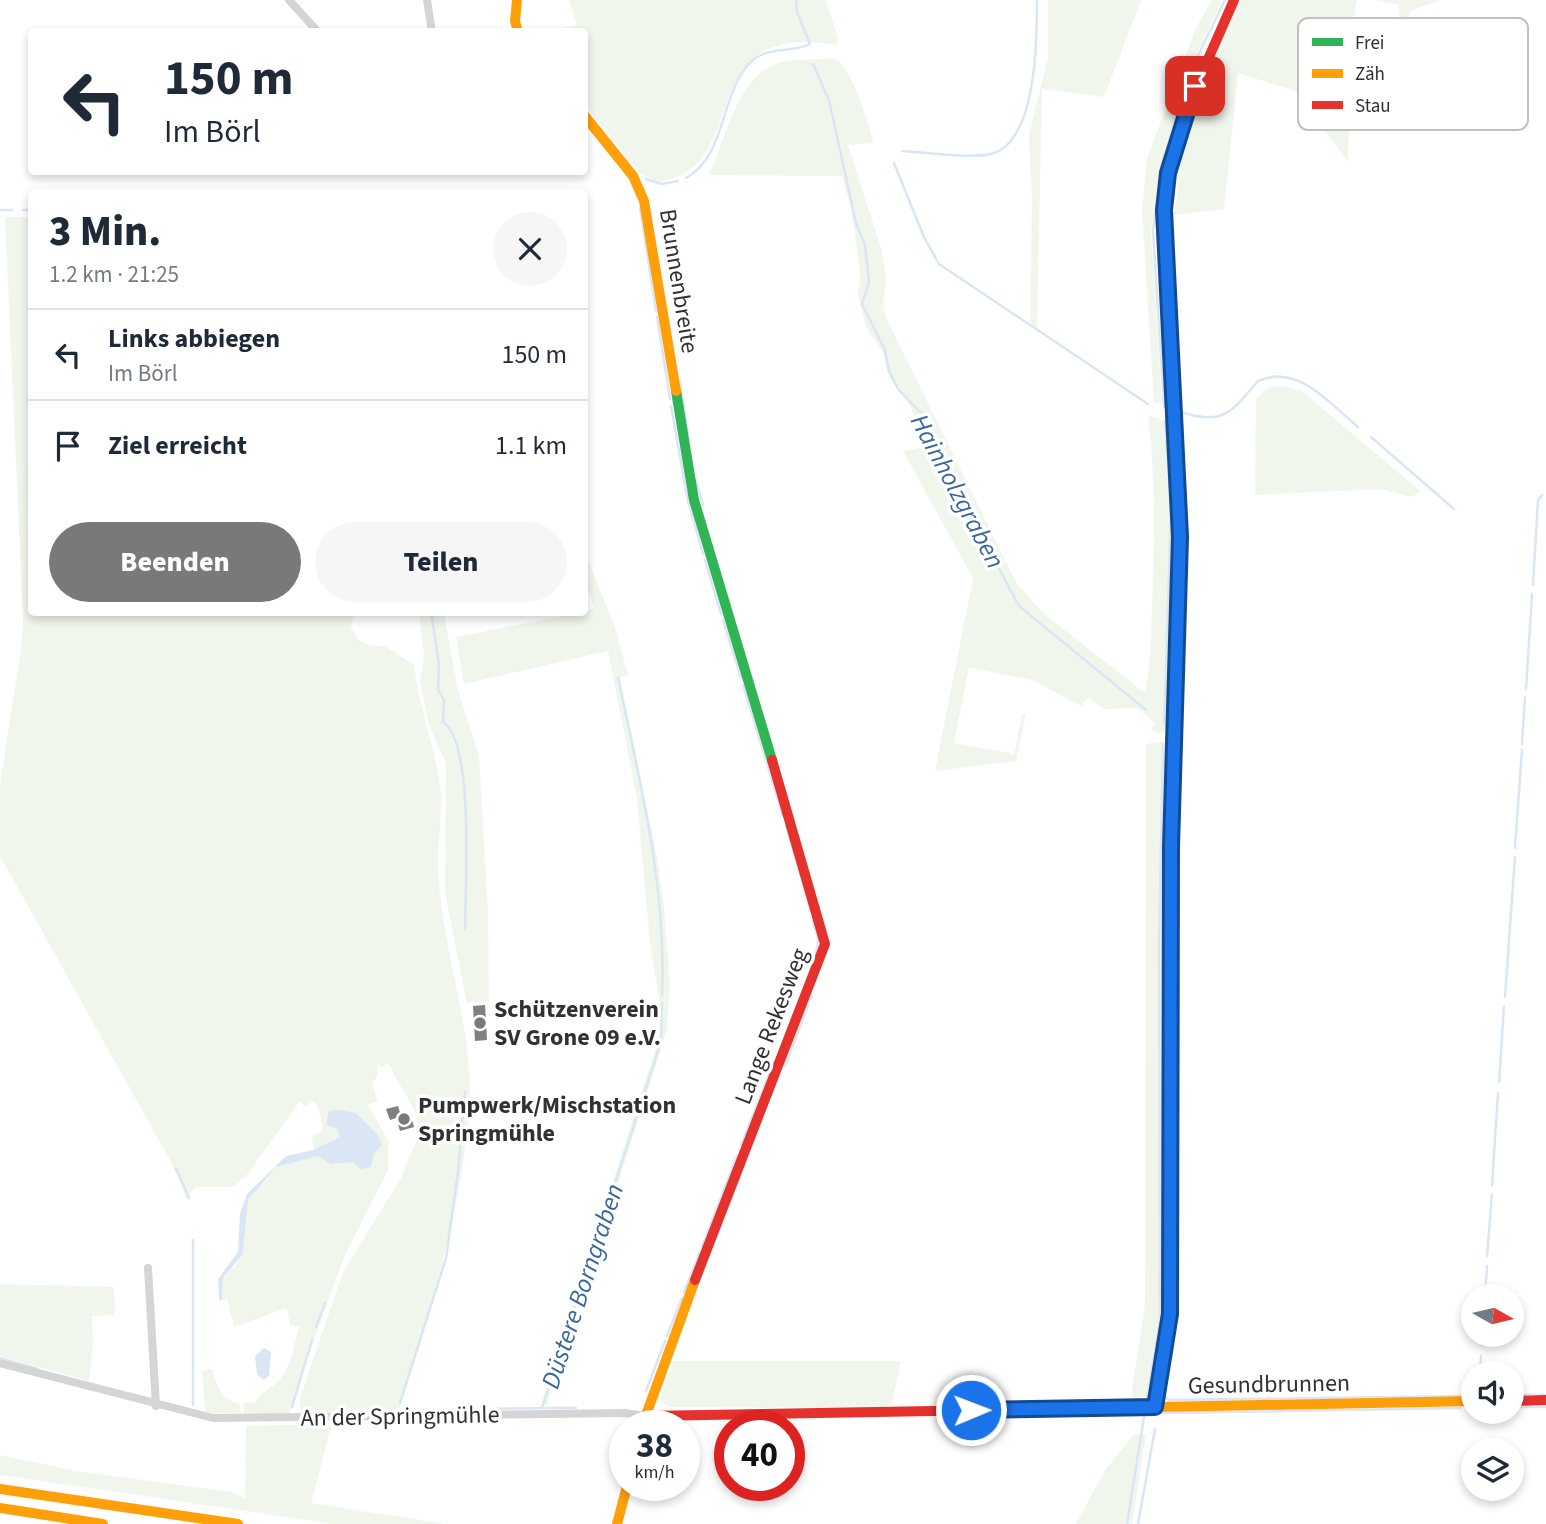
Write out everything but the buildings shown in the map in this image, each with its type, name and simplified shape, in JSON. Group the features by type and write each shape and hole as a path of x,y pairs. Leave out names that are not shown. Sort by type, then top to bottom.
{"main road":[{"path":"517,0 517,28"},
{"path":"1155,1407 1170,1314 1171,847 1180,537 1164,210 1168,173 1184,114 1234,0"},
{"name":"Brunnenbreite","path":"588,120 634,176 644,201 688,472"},
{"name":"Lange Rekesweg","path":"648,1410 825,944 823,929 688,472"},
{"path":"1524,1401 1546,1400"},
{"name":"Gesundbrunnen","path":"700,1419 1461,1401"},
{"path":"0,1489 238,1524"},
{"path":"617,1524 623,1501"},
{"path":"0,1508 103,1524"}],"street":[{"path":"289,0 314,28"},
{"path":"427,0 431,28"},
{"path":"148,1268 156,1406"},
{"name":"An der Springmühle","path":"0,1363 156,1406 199,1416 228,1419 609,1413"}],"shaded area":[{"path":"569,0 826,0 838,38 836,45 790,43 760,54 740,74 706,152 687,172 657,182 640,173 588,109 588,28 562,28 577,25"},
{"path":"1048,0 1141,0 1104,97 1042,89 1037,328 1030,324 1032,203 1029,135 1048,57"},
{"path":"1212,0 1222,0 1189,71 1160,165 1151,231 1162,404 1154,403 1142,210 1147,159 1196,28"},
{"path":"1239,0 1357,0 1354,18 1298,18 1298,95 1295,91 1238,73 1224,209 1174,215 1181,164 1194,119 1187,116"},
{"path":"1375,0 1440,0 1411,11 1408,18 1400,18 1399,5"},
{"path":"834,58 841,63 853,83 874,143 848,145 882,251 886,278 883,307 888,322 1017,584 1044,614 1145,693 1150,650 1154,534 1148,415 1172,423 1177,479 1171,721 1164,733 1155,733 1151,729 1155,723 1137,708 1104,709 1088,697 1081,706 1032,680 969,668 954,743 1014,754 1022,714 1026,714 1016,761 935,771 973,578 903,451 924,447 911,408 888,375 883,353 866,327 858,295 860,272 851,208 842,176 709,175 735,110 753,80 779,63"},
{"path":"1324,130 1349,130 1348,162"},
{"path":"5,217 28,217 28,616 353,616 351,627 358,640 371,646 385,646 414,665 439,779 440,892 463,1019 470,1088 465,1150 451,1226 399,1411 300,1413 300,1398 343,1272 401,1178 418,1137 419,1126 415,1111 388,1064 382,1067 377,1064 378,1075 372,1084 378,1101 368,1105 388,1140 388,1170 344,1257 296,1390 294,1408 290,1409 290,1414 205,1413 202,1370 212,1369 224,1396 239,1403 241,1412 244,1412 243,1403 256,1402 260,1395 280,1379 290,1361 299,1327 290,1325 287,1308 234,1327 227,1299 222,1300 223,1278 236,1265 244,1247 248,1200 276,1167 317,1156 314,1153 312,1136 320,1133 323,1127 317,1105 311,1101 306,1107 300,1101 248,1174 232,1187 195,1187 187,1199 171,1162 0,856 0,784 21,649 23,619"},
{"path":"1282,386 1302,391 1420,491 1412,497 1380,489 1255,495 1256,399 1269,387"},
{"path":"588,560 615,627 628,675 620,677 657,856 670,983 667,1030 547,1405 541,1404 660,1035 660,1004 650,943 637,799 608,651 464,684 456,637 564,616 588,616 588,610 594,608 588,589"},
{"path":"419,616 445,616 458,690 479,755 488,912 489,1001 471,1002 467,1005 445,892 446,763 430,728 420,683 424,655"},
{"path":"1164,741 1171,748 1166,1322 1152,1397 1131,1397 1145,1304 1146,744"},
{"path":"0,1284 114,1287 115,1315 92,1316 93,1344 89,1381 0,1356"},
{"path":"673,1361 901,1361 892,1404 883,1408 670,1407 661,1402 661,1397"},
{"path":"332,1424 311,1503 445,1524 334,1524 0,1475 0,1455 76,1471 232,1492 245,1498 246,1426"},
{"path":"1134,1434 1146,1435 1132,1524 1076,1524 1105,1470"}],"water":[{"path":"329,1111 356,1113 377,1134 382,1145 374,1154 371,1167 361,1169 353,1162 331,1164 318,1156 276,1167 248,1200 243,1254 223,1278 222,1300 219,1300 218,1279 238,1252 240,1214 247,1194 286,1156 313,1150 340,1137 337,1129 326,1124"},
{"path":"264,1348 271,1352 269,1376 263,1380 257,1374 255,1356"}],"waterway":[{"path":"686,178 700,167 710,154 735,87 742,72 753,60 774,51 810,44 797,12 796,0"},
{"path":"902,151 974,156 994,153 1008,144 1019,128 1032,85 1037,0"},
{"path":"1164,407 1153,231 1161,166 1190,72 1225,0"},
{"name":"Hainholzgraben","path":"813,64 829,100 856,223 865,245 869,282 862,304 885,350 889,371 898,389 924,416 924,434 943,464 1019,606 1146,710"},
{"path":"894,163 924,237 939,264 1148,404"},
{"path":"646,179 661,184 678,181"},
{"path":"640,208 656,311"},
{"path":"0,210 12,210"},
{"path":"23,210 28,210"},
{"path":"657,317 670,399"},
{"path":"1181,412 1217,417 1241,401 1258,381 1287,377 1325,398 1358,427"},
{"path":"680,382 688,434"},
{"path":"671,406 688,501 703,554"},
{"path":"1164,724 1171,512 1165,420"},
{"path":"1179,748 1186,540 1182,432"},
{"path":"1371,437 1454,509"},
{"path":"696,480 703,505"},
{"path":"1533,585 1538,500 1542,495"},
{"path":"705,560 721,614"},
{"path":"1526,689 1532,594"},
{"path":"432,616 439,664 438,689 444,700 443,722 453,735 464,787 465,930"},
{"path":"723,620 741,678"},
{"name":"Düstere Borngraben","path":"618,678 643,796 656,875 662,996"},
{"path":"743,685 783,816"},
{"path":"1522,744 1525,697"},
{"path":"1147,1399 1160,1320 1159,939 1163,744"},
{"path":"1515,848 1522,750"},
{"path":"1178,811 1179,756"},
{"path":"1176,882 1177,817"},
{"path":"786,826 812,914"},
{"path":"1505,997 1515,857"},
{"path":"1176,896 1176,923"},
{"path":"813,920 818,940 816,954"},
{"path":"1176,933 1177,988"},
{"path":"1176,1034 1177,993"},
{"name":"Düstere Borngraben","path":"418,1410 542,1408 661,1042 662,1003"},
{"path":"785,1066 808,1006"},
{"path":"1499,1082 1504,1006"},
{"path":"1177,1044 1177,1081"},
{"path":"741,1145 774,1062"},
{"path":"1177,1088 1177,1129"},
{"path":"400,1403 446,1258 458,1172 465,1092"},
{"path":"1492,1185 1498,1093"},
{"path":"1177,1134 1177,1180"},
{"path":"702,1247 737,1156"},
{"path":"176,1168 189,1198"},
{"path":"1177,1187 1177,1217"},
{"path":"1487,1256 1492,1194"},
{"path":"1177,1223 1177,1231"},
{"path":"1176,1237 1176,1310"},
{"path":"193,1240 193,1405"},
{"path":"684,1292 700,1252"},
{"path":"1486,1284 1487,1266"},
{"path":"667,1336 682,1298"},
{"path":"316,1327 325,1303"},
{"path":"1175,1316 1164,1390 1165,1397 1169,1400 1461,1396"},
{"path":"292,1407 312,1340"},
{"path":"646,1391 665,1341"},
{"path":"1481,1356 1481,1361"},
{"path":"0,1358 38,1369"},
{"path":"660,1390 664,1378"},
{"path":"1524,1395 1546,1395"},
{"path":"1524,1407 1546,1407"},
{"path":"542,1408 576,1408"},
{"path":"1161,1413 1460,1408"},
{"path":"1127,1524 1145,1411"},
{"path":"1138,1524 1155,1429"}],"traffic: fast":[{"path":"1168,310 1180,537 1171,913"},
{"path":"676,391 694,500 772,760"}],"traffic: slow":[{"path":"517,0 517,28"},
{"path":"588,120 633,176 644,201 676,391"},
{"path":"1155,1407 1170,1314 1171,913"},
{"path":"648,1410 695,1280"},
{"path":"1054,1409 1461,1401"},
{"path":"0,1489 238,1524"},
{"path":"617,1524 623,1501"},
{"path":"0,1508 103,1524"}],"traffic: jam":[{"path":"1168,310 1165,199 1184,114 1234,0"},
{"path":"695,1280 825,944 772,760"},
{"path":"1524,1401 1546,1400"},
{"path":"700,1415 1054,1409"}],"place":[{"name":"Schützenverein SV Grone 09 e.V.","path":"480,1023"},
{"name":"Pumpwerk/Mischstation Springmühle","path":"404,1119"}],"route":[{"path":"971,1410 1155,1407 1168,1336 1171,847 1180,537 1164,210 1168,173 1184,114 1195,86"}]}
